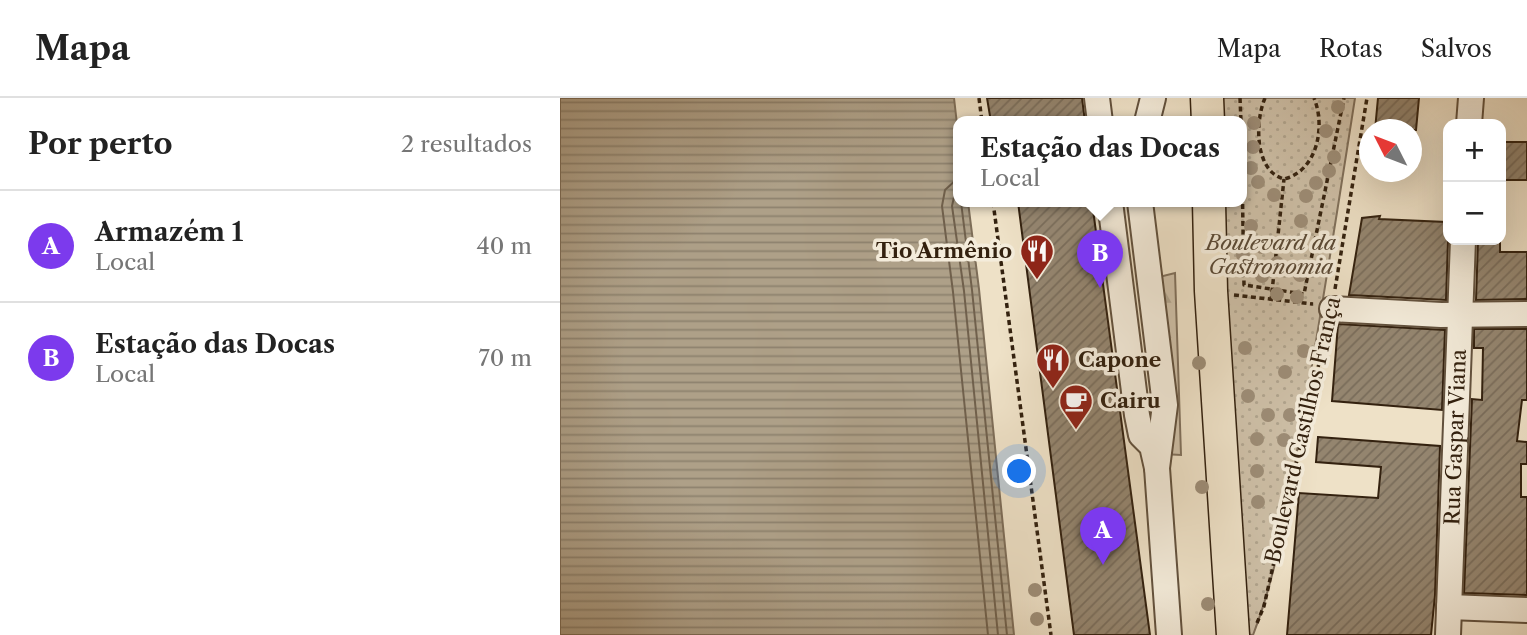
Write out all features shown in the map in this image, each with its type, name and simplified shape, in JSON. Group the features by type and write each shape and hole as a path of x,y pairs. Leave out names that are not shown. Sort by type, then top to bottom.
{"main road":[{"path":"1207,98 1208,116"},
{"path":"1209,207 1210,292 1245,630"}],"street":[{"path":"1097,98 1099,116"},
{"path":"1148,116 1153,98"},
{"path":"1469,119 1471,98"},
{"path":"1111,207 1137,415 1141,435 1152,446 1157,468 1169,635"},
{"path":"1141,207 1165,405 1157,468"},
{"name":"Rua Gaspar Viana","path":"1448,635 1463,245"},
{"path":"1332,309 1441,315 1527,314"},
{"path":"1449,607 1527,610"}],"path":[{"path":"979,98 981,116"},
{"path":"1240,98 1241,116"},
{"path":"1265,98 1259,121 1262,155 1273,174 1284,179 1301,172 1314,150 1319,116 1314,98"},
{"path":"1243,207 1244,285 1304,293 1344,98"},
{"name":"Boulevard Castilhos França","path":"1245,630 1264,606 1332,309 1367,98"},
{"path":"1271,301 1284,179"},
{"path":"994,207 1051,635"},
{"path":"1210,292 1323,305 1332,309"}],"green space":[{"name":"Boulevard da Gastronomia","path":"1207,98 1355,98 1288,504 1270,584 1253,635 1232,635 1209,207 1247,207 1247,116 1208,116"},
{"path":"1175,273 1181,455 1163,454 1155,278"}],"water":[{"path":"560,98 954,98 956,116 953,116 953,207 969,207 1014,635 560,635"}],"building":[{"path":"987,98 1082,98 1084,116 990,116"},
{"path":"1378,98 1419,98 1417,119 1376,119"},
{"path":"1506,142 1527,142 1527,180 1506,180"},
{"path":"1019,207 1093,207 1150,635 1074,635"},
{"path":"1380,216 1379,219 1443,222 1443,245 1448,245 1446,300 1349,295 1362,218"},
{"path":"1478,245 1500,245 1500,252 1527,252 1527,299 1476,300"},
{"path":"1338,324 1445,330 1442,410 1332,401"},
{"path":"1474,329 1527,329 1527,400 1522,400 1517,441 1527,442 1527,464 1521,464 1521,497 1527,497 1527,595 1464,593 1472,399 1482,400 1483,348 1474,348"},
{"path":"1318,437 1440,446 1431,635 1287,635 1299,493 1378,498 1381,467 1316,462"}],"place":[{"name":"Tio Armênio","path":"1037,281"},
{"name":"Estação das Docas","path":"1100,288"},
{"name":"Capone","path":"1053,390"},
{"name":"Cairu","path":"1076,431"},
{"name":"Armazém 1","path":"1103,565"}]}
